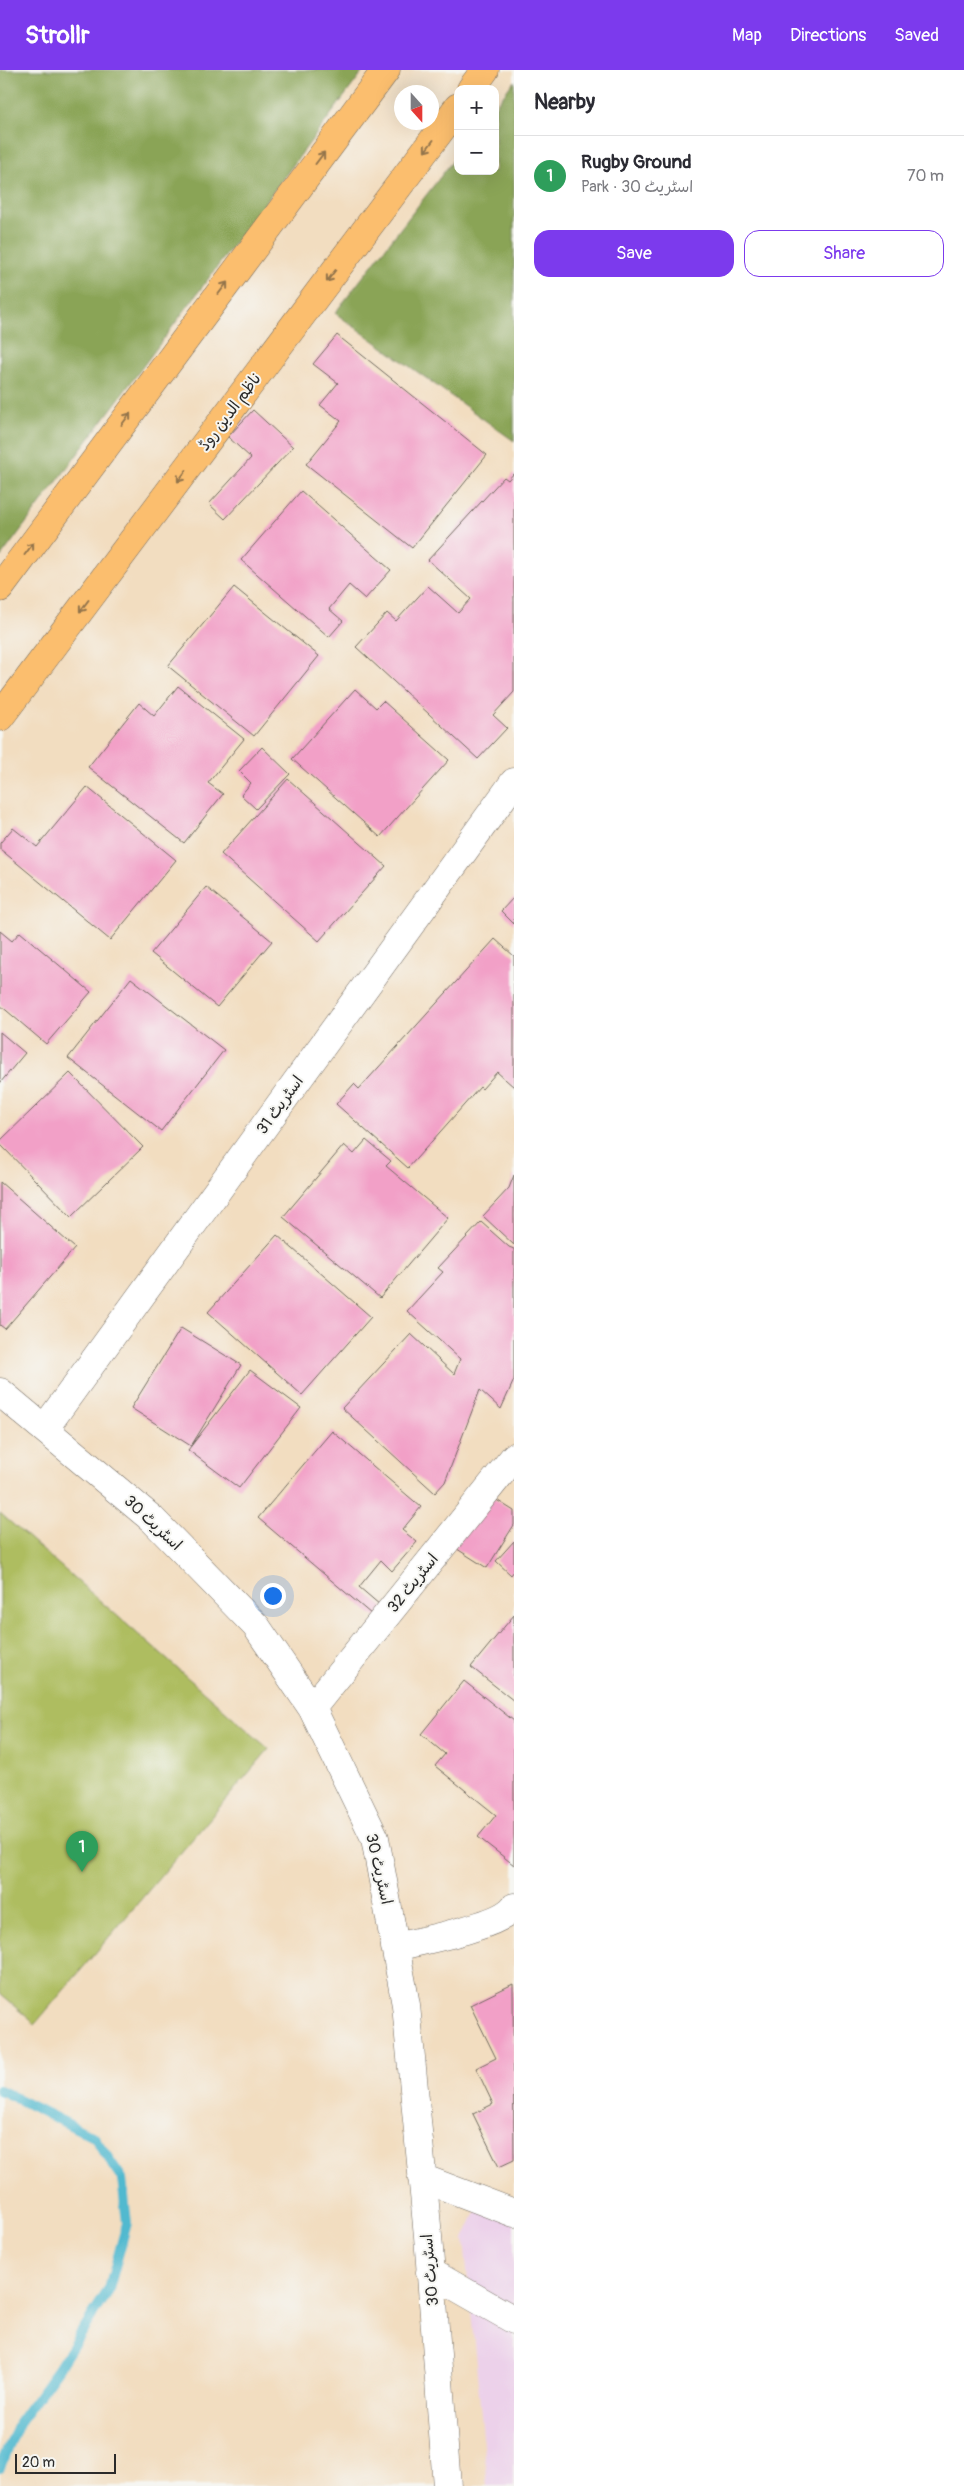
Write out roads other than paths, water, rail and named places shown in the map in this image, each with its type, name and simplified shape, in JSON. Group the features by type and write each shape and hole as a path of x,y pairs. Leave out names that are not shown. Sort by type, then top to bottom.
{"main road":[{"path":"0,588 386,70"},
{"path":"474,85 485,70"},
{"name":"ناظم الدین روڈ","path":"0,717 454,112"}],"street":[{"name":"اسٹریٹ 31","path":"45,1428 514,782"},
{"name":"اسٹریٹ 30","path":"0,1392 152,1519 256,1626 312,1708 375,1838 406,2005 447,2486"},
{"name":"اسٹریٹ 32","path":"312,1708 514,1457"},
{"path":"395,1947 480,1925 510,1912 514,1907"},
{"path":"422,2178 514,2213"},
{"path":"430,2272 514,2320"}],"waterway":[{"path":"0,2090 94,2137 122,2178 127,2223 109,2289 58,2369 19,2423 0,2468"}],"place":[{"name":"Rugby Ground","path":"82,1872"}]}
